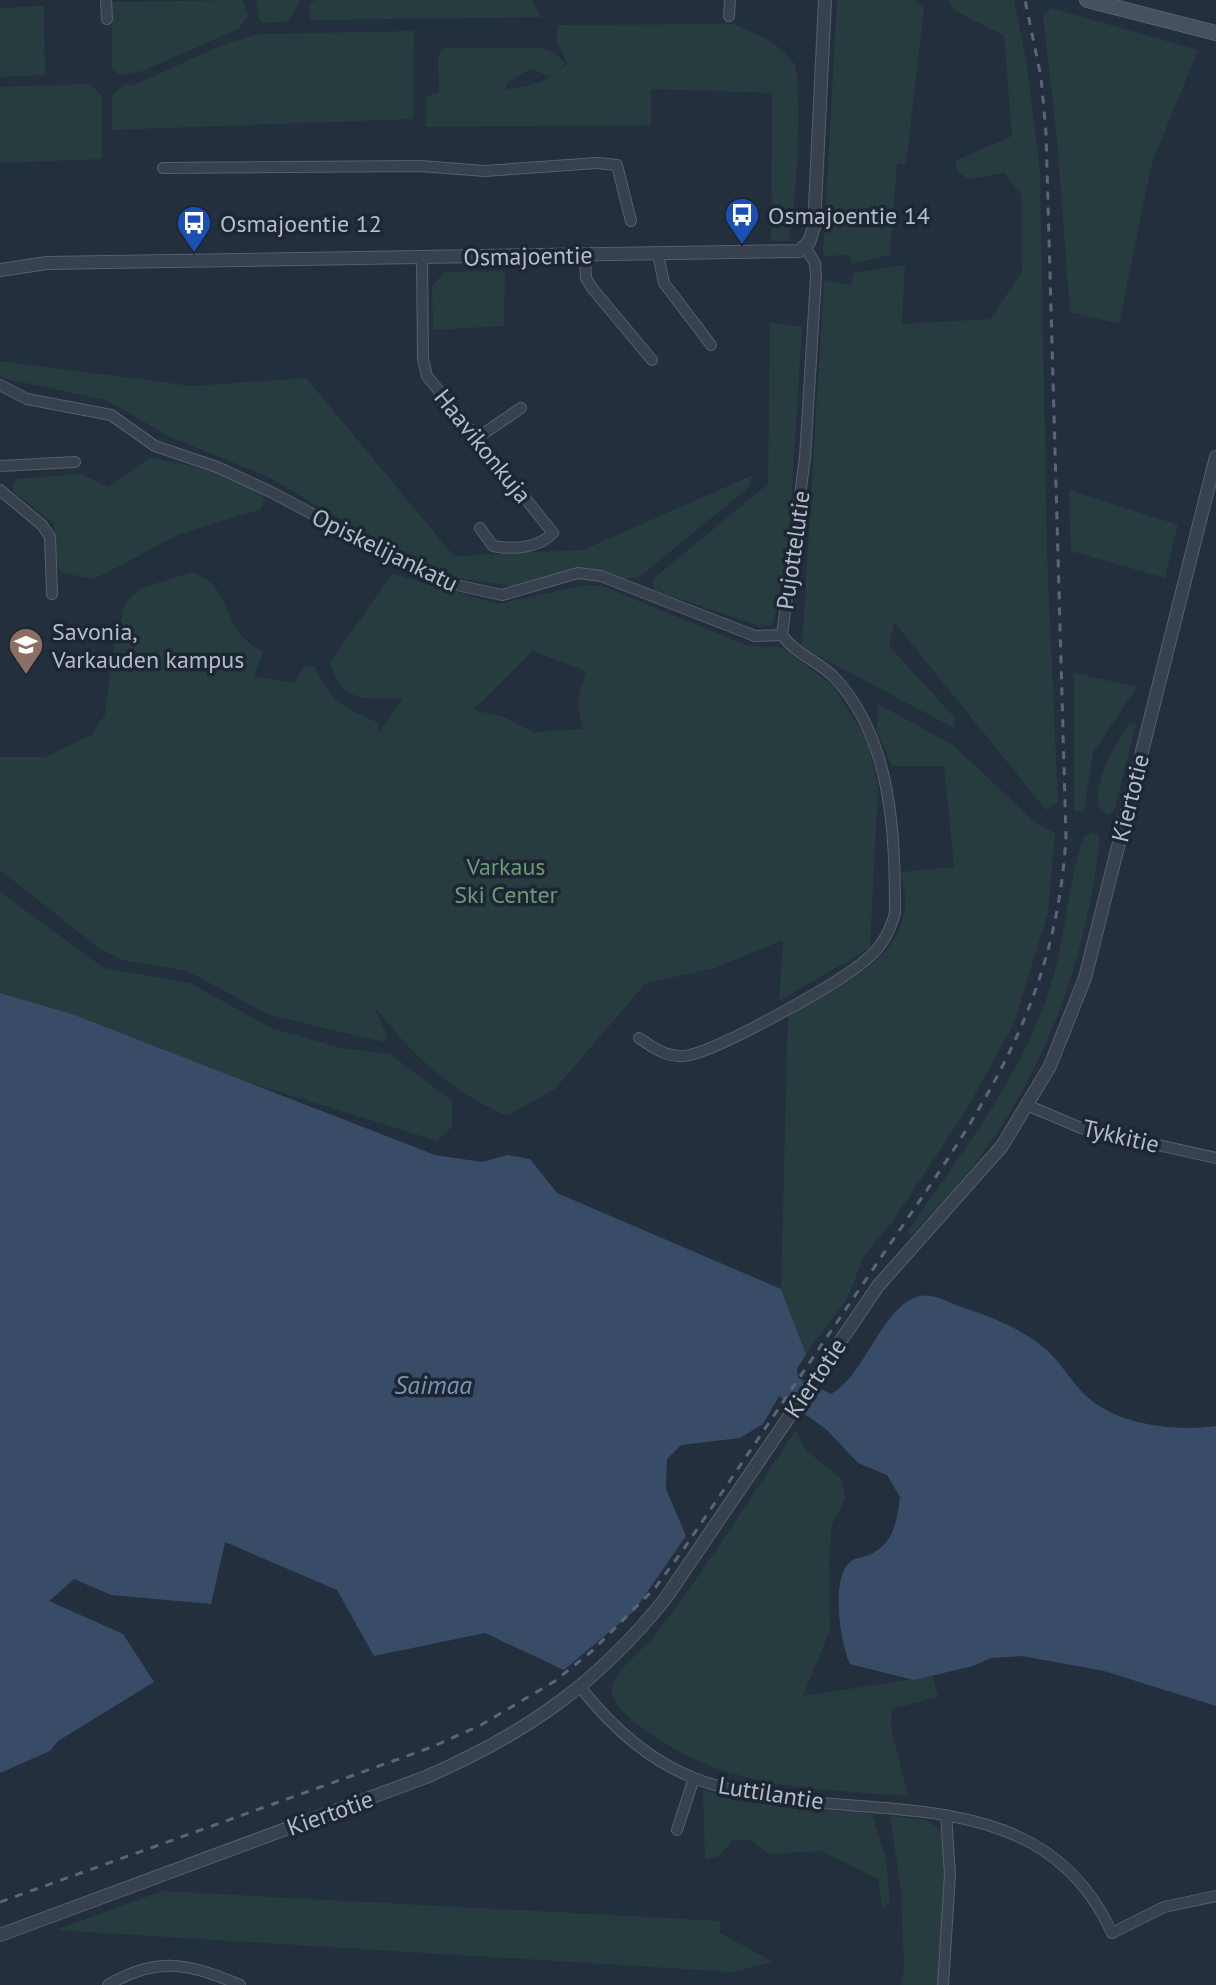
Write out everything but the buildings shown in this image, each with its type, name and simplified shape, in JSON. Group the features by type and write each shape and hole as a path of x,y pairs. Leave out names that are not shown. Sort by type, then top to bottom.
{"main road":[{"path":"1087,0 1216,33"}],"street":[{"path":"106,0 107,19"},
{"path":"729,16 730,0"},
{"path":"805,247 814,227 825,0"},
{"path":"163,168 424,164 485,171 597,163 617,165 631,221"},
{"name":"Osmajoentie","path":"0,270 47,263 792,252 805,247"},
{"name":"Pujottelutie","path":"639,1038 662,1054 688,1056 749,1028 868,959 891,929 895,913 884,775 872,734 835,678 795,650 782,635 805,457 815,292 815,263 805,247"},
{"path":"658,254 664,283 711,345"},
{"path":"585,255 586,278 592,288 652,360"},
{"name":"Haavikonkuja","path":"422,258 424,368 553,533 537,545 501,548 493,546 480,528"},
{"name":"Opiskelijankatu","path":"0,385 27,399 111,415 155,446 217,467 271,492 438,581 502,595 578,573 601,576 755,636 782,635"},
{"path":"477,438 521,408"},
{"name":"Kiertotie","path":"0,1935 426,1777 484,1752 581,1688 638,1633 665,1599 878,1286 973,1182 1029,1106 1050,1066 1085,978 1216,457"},
{"path":"0,466 75,462"},
{"path":"0,490 42,525 50,537 52,594"},
{"name":"Tykkitie","path":"1029,1106 1081,1128 1216,1158"},
{"name":"Luttilantie","path":"581,1688 645,1751 694,1778 743,1793 946,1815 1001,1827 1048,1853 1089,1892 1112,1933 1164,1907 1216,1896"},
{"path":"677,1830 694,1778"},
{"path":"943,1985 950,1874 946,1815"},
{"path":"108,1985 134,1970 168,1964 215,1974 240,1985"}],"green space":[{"path":"243,0 248,16 238,29 143,71 119,75 112,69 112,2"},
{"path":"256,0 301,0 287,22 264,23 259,19"},
{"path":"315,0 531,0 542,17 311,20 308,6"},
{"path":"837,0 914,0 924,8 906,164 897,164 890,255 853,264 849,255 823,256"},
{"path":"948,0 1014,0 1027,65 1040,170 1047,553 1058,802 1046,810 894,622 889,646 955,718 954,728 802,647 824,280 851,285 853,273 905,265 902,324 990,319 1022,272 1021,195 1004,173 968,179 957,171 955,161 1012,136 1004,35 955,11"},
{"path":"44,6 45,75 0,77 0,8"},
{"path":"1051,8 1198,50 1152,163 1119,324 1070,312 1057,139 1043,16"},
{"path":"733,24 774,44 794,63 797,74 794,209 788,241 771,241 772,93 651,89 651,125 426,127 427,97 439,92 438,56 443,48 541,48 554,52 565,63 557,72 567,63 556,40 558,25","holes":["530,69 550,76 532,85 506,90 507,83"]},
{"path":"414,31 413,119 112,130 112,96 125,84 134,85 222,45 259,34"},
{"path":"90,84 102,96 102,159 0,163 0,87"},
{"path":"505,271 504,326 433,330 432,287 444,272"},
{"path":"770,322 802,327 788,552 775,616 771,625 762,627 654,590 653,579 768,484"},
{"path":"0,361 192,386 306,378 454,556 583,550 753,475 747,489 639,577 626,579 579,567 516,587 437,575 268,477 170,437 106,400 6,379 0,375"},
{"path":"151,457 228,477 256,491 265,500 261,509 180,534 94,579 62,573 56,566 54,523 13,492 12,485 17,479 82,474 108,487"},
{"path":"1069,490 1178,525 1165,578 1071,551"},
{"name":"Varkaus Ski Center","path":"193,572 207,580 220,595 237,630 263,652 254,676 294,683 305,666 314,666 339,702 379,723 378,734 403,698 357,696 341,685 330,662 392,574 499,604 585,585 602,586 748,646 781,647 831,684 868,741 878,787 870,948 779,1001 783,940 715,968 646,983 555,1089 507,1116 468,1095 433,1070 373,1005 388,1037 384,1042 269,1015 187,971 122,960 100,949 0,870 0,757 46,757 91,735 105,715 111,662 125,603 142,588","holes":["532,651 586,671 577,703 583,729 533,732 504,717 473,710"]},
{"path":"1074,673 1137,687 1093,753 1084,811 1074,811"},
{"path":"878,704 953,745 1035,822 1055,833 1048,913 1014,1023 968,1107 893,1221 864,1256 847,1299 806,1354 781,1289 788,1012 860,973 889,946 899,929 905,909 901,872 954,867 944,766 892,766 877,732"},
{"path":"1129,724 1136,725 1114,811 1109,815 1099,808 1099,786 1106,764"},
{"path":"1093,832 1100,837 1086,921 1062,1003 1046,1042 1007,1118 983,1153 911,1236 907,1232 985,1119 1020,1060 1034,1029 1053,977 1078,856 1084,836"},
{"path":"0,892 104,968 190,983 271,1028 341,1048 390,1054 452,1101 452,1127 437,1141 244,1081 72,1014 0,993"},
{"path":"796,1430 805,1449 842,1480 845,1499 832,1524 830,1630 803,1696 933,1676 938,1697 892,1709 891,1727 908,1796 775,1784 714,1767 652,1735 622,1710 611,1691 617,1675 656,1634"},
{"path":"703,1790 738,1801 872,1814 886,1859 890,1901 883,1910 878,1879 821,1851 768,1854 752,1840 733,1840 719,1856 705,1860"},
{"path":"890,1816 927,1820 941,1831 945,1872 937,1985 901,1985 904,1970 901,1890"},
{"path":"162,1891 720,1921 720,1933 773,1962 732,1972 56,1930"}],"water":[{"name":"Saimaa","path":"0,993 72,1014 435,1155 482,1162 508,1155 530,1159 557,1193 781,1289 806,1354 797,1369 798,1378 831,1394 854,1372 895,1312 920,1296 930,1296 992,1318 1029,1337 1051,1354 1083,1393 1111,1412 1164,1427 1216,1426 1216,1706 1104,1671 1022,1656 991,1658 973,1666 914,1680 850,1664 840,1626 841,1581 851,1561 869,1555 889,1538 900,1497 887,1475 858,1463 826,1429 779,1396 763,1424 740,1438 681,1445 667,1459 666,1489 686,1536 634,1611 564,1670 485,1633 374,1656 337,1590 225,1542 211,1604 111,1595 74,1579 49,1601 123,1634 154,1682 58,1741 50,1751 0,1773"}],"railway":[{"path":"0,1902 432,1747 481,1725 555,1681 592,1651 655,1588 683,1550 938,1173 1000,1072 1024,1019 1044,963 1058,903 1066,837 1046,133 1041,77 1025,0"}],"place":[{"name":"Osmajoentie 14","path":"742,246"},
{"name":"Osmajoentie 12","path":"194,254"},
{"name":"Savonia, Varkauden kampus","path":"26,676"}]}
